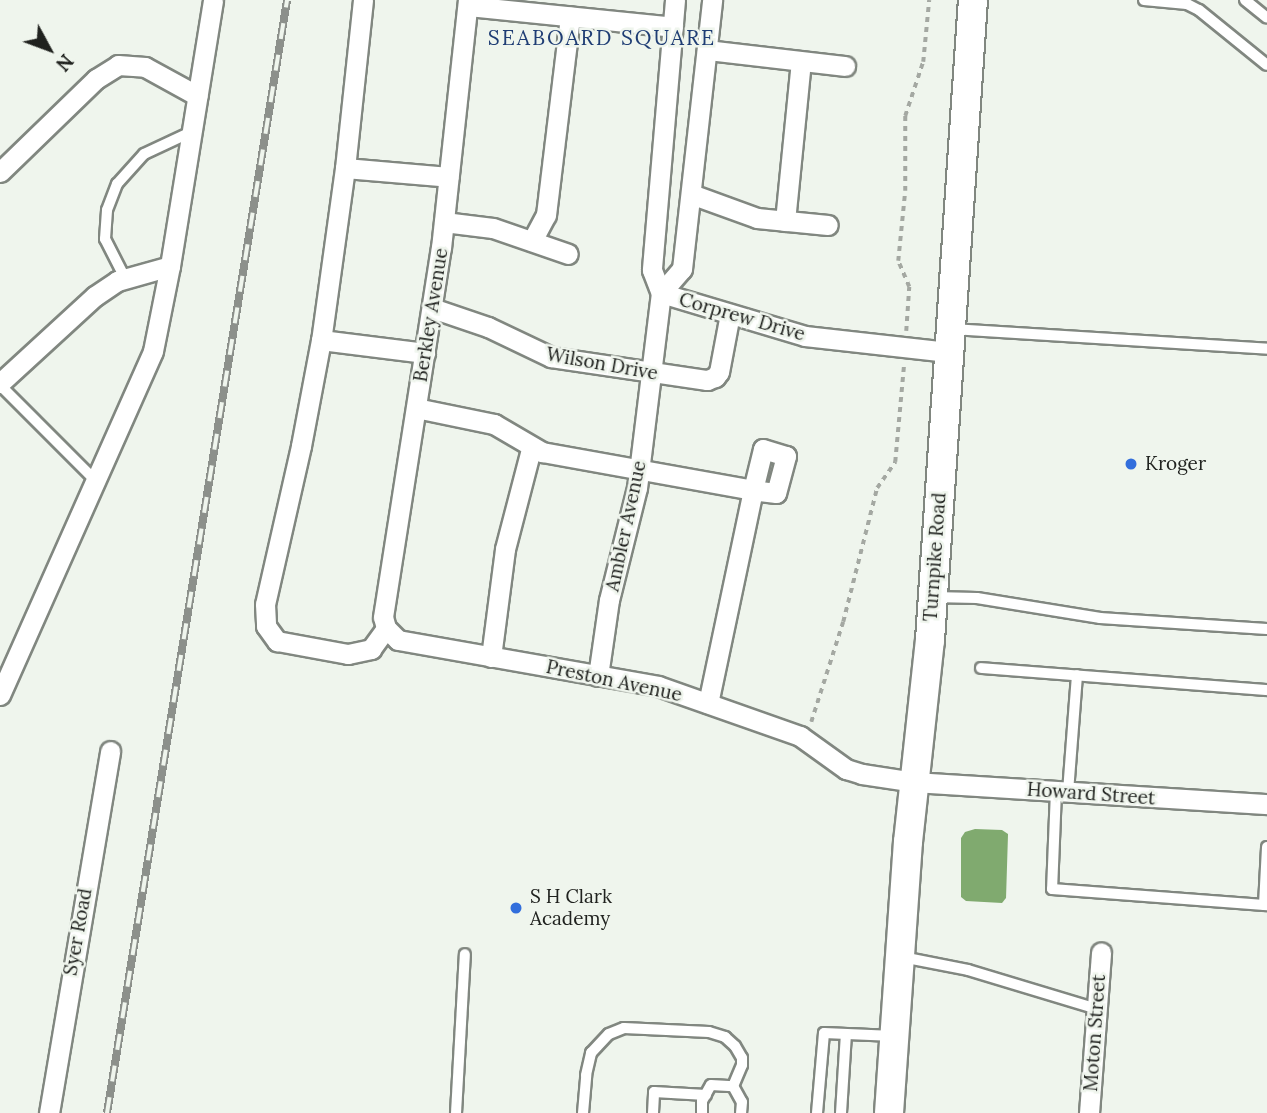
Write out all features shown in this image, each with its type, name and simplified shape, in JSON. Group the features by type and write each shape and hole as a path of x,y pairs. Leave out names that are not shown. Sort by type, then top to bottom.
{"main road":[{"name":"Turnpike Road","path":"889,1113 932,597 973,0"}],"street":[{"path":"0,695 153,351 170,265 212,0"},
{"path":"363,0 345,168 321,340 301,446 265,604 266,626 277,642 348,654 371,649 386,628"},
{"name":"Ambler Avenue","path":"598,676 609,600 640,471 661,293 652,270 675,0"},
{"path":"661,293 682,269 712,0"},
{"path":"468,3 673,27"},
{"name":"Berkley Avenue","path":"386,628 383,617 444,222 468,3"},
{"path":"532,242 546,215 570,16"},
{"path":"707,50 845,66"},
{"path":"785,221 801,61"},
{"path":"0,172 96,79 118,65 145,67 198,96"},
{"path":"345,168 449,177"},
{"path":"691,194 757,218 828,225"},
{"path":"444,222 493,228 568,254"},
{"path":"0,384 94,296 125,278 170,265"},
{"name":"Corprew Drive","path":"661,293 806,336 949,340"},
{"name":"Wilson Drive","path":"432,309 488,327 551,357 651,374 706,380 715,377 719,372 730,314"},
{"path":"321,340 425,353"},
{"path":"416,408 494,424 531,449 753,490 708,703"},
{"path":"491,657 505,549 531,449"},
{"name":"Preston Avenue","path":"386,628 398,640 658,686 800,736 846,769 862,775 915,782"},
{"name":"Syer Road","path":"48,1113 110,751"},
{"name":"Howard Street","path":"915,782 1267,804"},
{"name":"Moton Street","path":"1089,1113 1101,953"}],"lane":[{"path":"1144,0 1187,4 1199,10 1267,65"},
{"path":"1245,0 1267,18"},
{"path":"125,278 105,239 107,210 117,184 144,154 192,132"},
{"path":"949,340 1267,349"},
{"path":"0,384 96,481"},
{"path":"932,597 977,598 1100,618 1267,629"},
{"path":"981,668 1267,690"},
{"path":"1077,675 1052,889 1265,905 1267,847"},
{"path":"456,1113 465,954"},
{"path":"900,957 968,970 1097,1009"},
{"path":"583,1113 591,1053 608,1034 624,1028 709,1032 725,1037 735,1045 742,1058 742,1066 733,1086"},
{"path":"817,1113 824,1032 894,1036"},
{"path":"841,1113 846,1034"},
{"path":"702,1113 711,1086 733,1086"},
{"path":"733,1086 742,1102 741,1113"},
{"path":"653,1113 654,1093 706,1095"}],"path":[{"path":"906,330 909,287 898,261 905,191 905,116 923,62 929,0"},
{"path":"810,725 843,622 877,488 895,462 904,369"}],"shaded area":[{"path":"975,829 1002,830 1008,834 1006,898 1002,903 966,901 961,897 961,838 965,832"}],"railway":[{"path":"107,1113 287,0"}],"place":[{"name":"Kroger","path":"1131,464"},
{"name":"S H Clark Academy","path":"516,908"}],"district":[{"name":"SEABOARD SQUARE","path":"602,38"}]}
